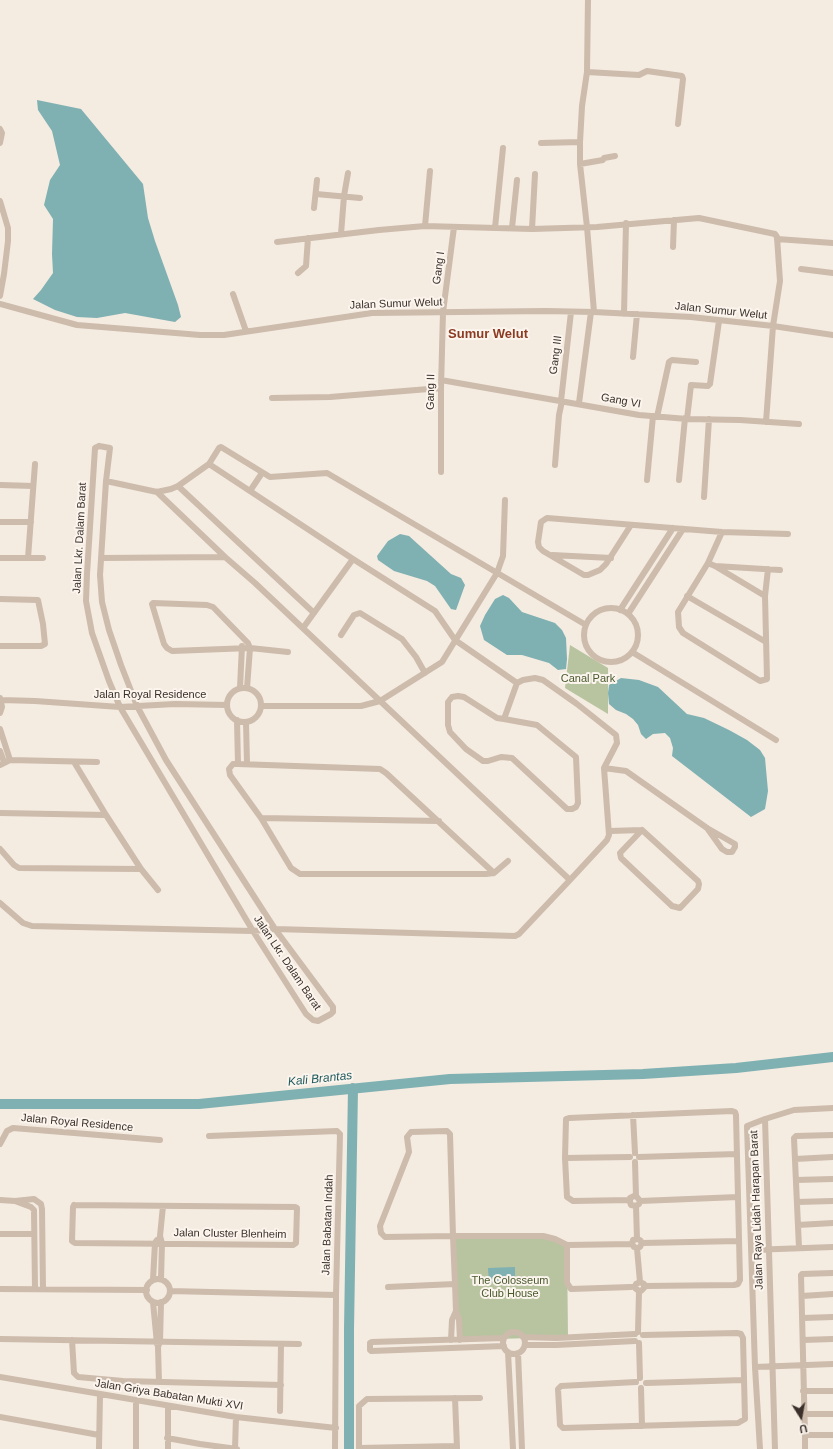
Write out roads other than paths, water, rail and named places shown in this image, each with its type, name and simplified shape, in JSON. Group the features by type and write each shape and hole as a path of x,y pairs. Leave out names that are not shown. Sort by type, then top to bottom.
{"street":[{"path":"580,403 592,312 587,227 580,164 582,106 587,72 588,0"},
{"path":"587,72 639,75 647,71 682,76 683,79 678,124"},
{"path":"0,129 2,133 0,143"},
{"path":"541,143 580,142"},
{"path":"495,228 503,148"},
{"path":"580,164 615,156"},
{"path":"425,226 430,171"},
{"path":"341,234 344,196 348,173"},
{"path":"532,229 535,174"},
{"path":"314,208 317,180"},
{"path":"512,228 518,180"},
{"path":"316,194 360,198"},
{"path":"0,201 8,228 8,241 0,296"},
{"path":"277,242 425,226 532,229 587,227 699,218 775,234 777,239 780,281 773,326 766,422"},
{"path":"673,247 674,220"},
{"path":"624,314 626,223"},
{"path":"0,227 8,228"},
{"name":"Gang I","path":"443,312 454,227"},
{"path":"298,273 306,266 308,238"},
{"path":"777,239 833,242"},
{"path":"801,270 833,273"},
{"path":"232,294 246,331"},
{"name":"Jalan Sumur Welut","path":"0,304 58,320 91,327 200,335 224,335 372,313 592,312 691,317 773,326 833,335"},
{"name":"Gang II","path":"441,472 443,312"},
{"name":"Gang III","path":"554,465 571,312"},
{"path":"633,357 637,314"},
{"path":"679,480 691,385 708,386 710,384 719,321"},
{"path":"647,480 655,416 669,362 672,360 696,362"},
{"name":"Gang VI","path":"442,380 580,403 610,410 655,416 686,419 799,424"},
{"path":"272,398 330,397 441,388"},
{"path":"704,497 709,419"},
{"name":"Jalan Lkr. Dalam Barat","path":"98,446 110,447 106,482 100,575 104,609 109,630 137,706 166,760 275,930 330,1002 333,1007 333,1012 331,1014 318,1021 309,1017 253,931 120,707 109,682 92,633 86,601 95,448 98,446"},
{"path":"106,482 157,492 178,486 210,464 221,447 267,476 272,477 327,472 586,624"},
{"path":"28,558 35,464"},
{"path":"210,464 353,559 435,611 455,640 517,683"},
{"path":"250,491 262,473"},
{"path":"0,485 33,486"},
{"path":"178,486 314,613"},
{"path":"157,492 570,880"},
{"path":"262,706 361,706 380,701 442,662 497,573 503,556 505,500"},
{"path":"631,525 611,558 600,570 588,575 584,575 539,547 539,527 543,519 547,518 722,532 788,534"},
{"path":"0,522 31,522"},
{"path":"620,610 673,528"},
{"path":"628,614 683,529"},
{"path":"722,532 708,563 678,612 679,627 683,633 760,681 767,679 765,596 768,569"},
{"path":"550,554 611,558"},
{"path":"102,558 225,557"},
{"path":"0,558 43,558"},
{"path":"303,628 353,559"},
{"path":"708,563 765,596"},
{"path":"714,566 780,570"},
{"path":"687,596 766,642"},
{"path":"0,598 38,600 45,644 41,646 0,646"},
{"path":"247,688 250,648 245,639 213,607 152,604 164,644 172,651 250,648 288,652"},
{"path":"611,609 620,610 628,614 634,621 638,632 636,645 625,659 616,662 606,662 597,658 590,652 585,643 584,634 586,624 592,616 601,611 611,609"},
{"path":"340,635 354,614 360,613 402,639 416,656 425,673"},
{"path":"240,688 241,648 245,639"},
{"path":"632,652 776,740"},
{"path":"0,903 23,923 32,926 517,936 607,840 610,831 604,768 617,743 616,735 577,704 543,680 535,678 523,680 517,683 504,719"},
{"path":"240,688 253,690 258,694 261,700 262,706 260,712 252,720 246,722 231,717 228,711 228,697 233,691 240,688"},
{"path":"458,696 464,698 497,718 504,719 537,725 576,757 578,803 576,807 566,809 512,758 501,757 483,761 466,748 450,732 448,725 448,702 452,697 458,696"},
{"path":"0,713 2,707 1,699"},
{"name":"Jalan Royal Residence","path":"1,699 120,707 175,704 227,705"},
{"path":"237,720 238,764"},
{"path":"246,722 247,764"},
{"path":"0,728 5,762"},
{"path":"0,751 5,762"},
{"path":"5,762 98,762"},
{"path":"74,762 141,869 158,890"},
{"path":"494,873 380,769 247,764 233,764 229,769 230,775 261,818 291,868 300,874 486,874 494,873 508,861"},
{"path":"604,768 626,771 707,828 735,844 732,852 722,849 707,828"},
{"path":"0,813 106,815"},
{"path":"261,818 438,821"},
{"path":"610,831 642,830 698,881 700,884 698,888 680,908 672,906 621,858 620,853 642,830"},
{"path":"0,849 14,865 19,868 141,869"},
{"path":"765,1119 794,1110 833,1108"},
{"path":"642,1284 738,1284 740,1280 737,1154 736,1115 735,1112 633,1115 566,1119 566,1158 568,1197 570,1200 630,1200 631,1204 637,1201 738,1197"},
{"path":"525,1345 637,1342 644,1340 639,1334 639,1291 643,1290 637,1243 637,1201 633,1115"},
{"name":"Jalan Raya Lidah Harapan Barat","path":"760,1449 751,1250 748,1126 765,1119 775,1449"},
{"name":"Jalan Royal Residence","path":"0,1144 7,1131 13,1128 160,1140"},
{"name":"Jalan Babatan Indah","path":"209,1136 337,1131 340,1134 336,1295 335,1449"},
{"path":"460,1340 459,1319 456,1311 453,1236 450,1134 447,1131 411,1132 407,1135 409,1152 380,1226 381,1233 385,1237 453,1236 543,1236 555,1239 566,1245 739,1241"},
{"path":"798,1248 794,1137 833,1135"},
{"path":"566,1158 737,1154"},
{"path":"795,1159 833,1157"},
{"path":"796,1180 833,1179"},
{"path":"3,1200 14,1201 34,1199 38,1200 42,1204 43,1289"},
{"path":"14,1201 33,1208 35,1289"},
{"path":"797,1202 833,1201"},
{"name":"Jalan Cluster Blenheim","path":"76,1205 297,1208 296,1242 293,1245 155,1243 73,1242 73,1207 76,1205"},
{"name":"Jalan Cluster Blenheim","path":"161,1279 162,1243 160,1236 163,1206"},
{"path":"798,1225 833,1223"},
{"path":"0,1234 34,1234"},
{"name":"Jalan Cluster Blenheim","path":"155,1243 160,1236"},
{"path":"153,1280 155,1243"},
{"path":"566,1245 567,1283 571,1289 631,1287"},
{"path":"751,1250 833,1247"},
{"path":"805,1449 803,1318 800,1275 833,1273"},
{"path":"153,1302 161,1302 169,1296 169,1285 166,1281 161,1279 153,1280 148,1284 146,1290 148,1296 153,1302 158,1344 159,1382"},
{"path":"388,1287 455,1284"},
{"path":"0,1289 146,1290"},
{"path":"170,1291 336,1295"},
{"path":"802,1296 833,1294"},
{"path":"158,1344 161,1302"},
{"path":"451,1340 452,1320 456,1311"},
{"path":"803,1318 833,1317"},
{"path":"504,1346 478,1348 370,1350 370,1343 372,1342 478,1340 504,1338 511,1332 520,1334 523,1337 556,1338 639,1334 739,1333 743,1338 745,1419 742,1422 563,1428 560,1425 558,1389 561,1386 638,1380 645,1380 646,1383 744,1380"},
{"path":"639,1334 633,1336 637,1342 637,1386 640,1388 642,1426"},
{"path":"593,1336 593,1343"},
{"path":"508,1352 515,1354 521,1351 525,1345 523,1337"},
{"path":"504,1338 504,1346 508,1352 513,1449"},
{"path":"556,1338 556,1345"},
{"path":"0,1339 72,1340 158,1344 299,1344"},
{"path":"803,1340 833,1339"},
{"path":"72,1340 75,1375 123,1381 281,1385"},
{"path":"478,1340 478,1348"},
{"path":"435,1341 435,1349"},
{"path":"280,1411 281,1344"},
{"path":"518,1353 522,1449"},
{"path":"756,1366 833,1364"},
{"name":"Jalan Griya Babatan Mukti XVI","path":"0,1377 236,1417 336,1428"},
{"path":"640,1388 643,1388 646,1383"},
{"path":"803,1391 833,1391"},
{"path":"99,1449 100,1394"},
{"path":"455,1398 456,1448 359,1448 359,1406 366,1400 455,1398 480,1398"},
{"path":"136,1401 136,1449"},
{"path":"168,1406 168,1449"},
{"path":"804,1414 833,1414"},
{"path":"0,1417 99,1435"},
{"path":"167,1438 200,1447 236,1449 236,1417"},
{"path":"805,1435 833,1435"}],"water":[{"path":"37,100 81,109 143,184 148,218 181,317 175,322 125,313 97,318 77,317 55,310 33,299 53,273 53,219 44,205 50,180 60,165 52,131 38,110"},
{"path":"400,534 409,536 451,574 461,578 465,585 456,610 451,609 435,586 427,581 394,571 378,560 377,556 388,541"},
{"path":"503,595 509,598 522,612 555,623 562,630 566,638 566,669 558,670 549,663 522,655 507,655 484,640 480,626 495,599"},
{"path":"621,678 639,680 658,687 687,714 704,718 729,730 747,740 760,750 765,758 768,791 765,809 751,817 672,756 673,748 670,738 665,733 653,734 646,739 641,734 638,725 633,719 616,710 609,704 609,685"},
{"path":"515,1267 515,1282 489,1283 488,1268"}],"waterway":[{"name":"Kali Brantas","path":"0,1104 199,1104 450,1079 643,1074 736,1068 833,1057"},
{"path":"349,1449 349,1329 353,1088"}],"district":[{"name":"Sumur Welut","path":"488,334"}],"park label":[{"name":"Canal Park","path":"588,679"},
{"name":"The Colosseum Club House","path":"510,1287"}]}
